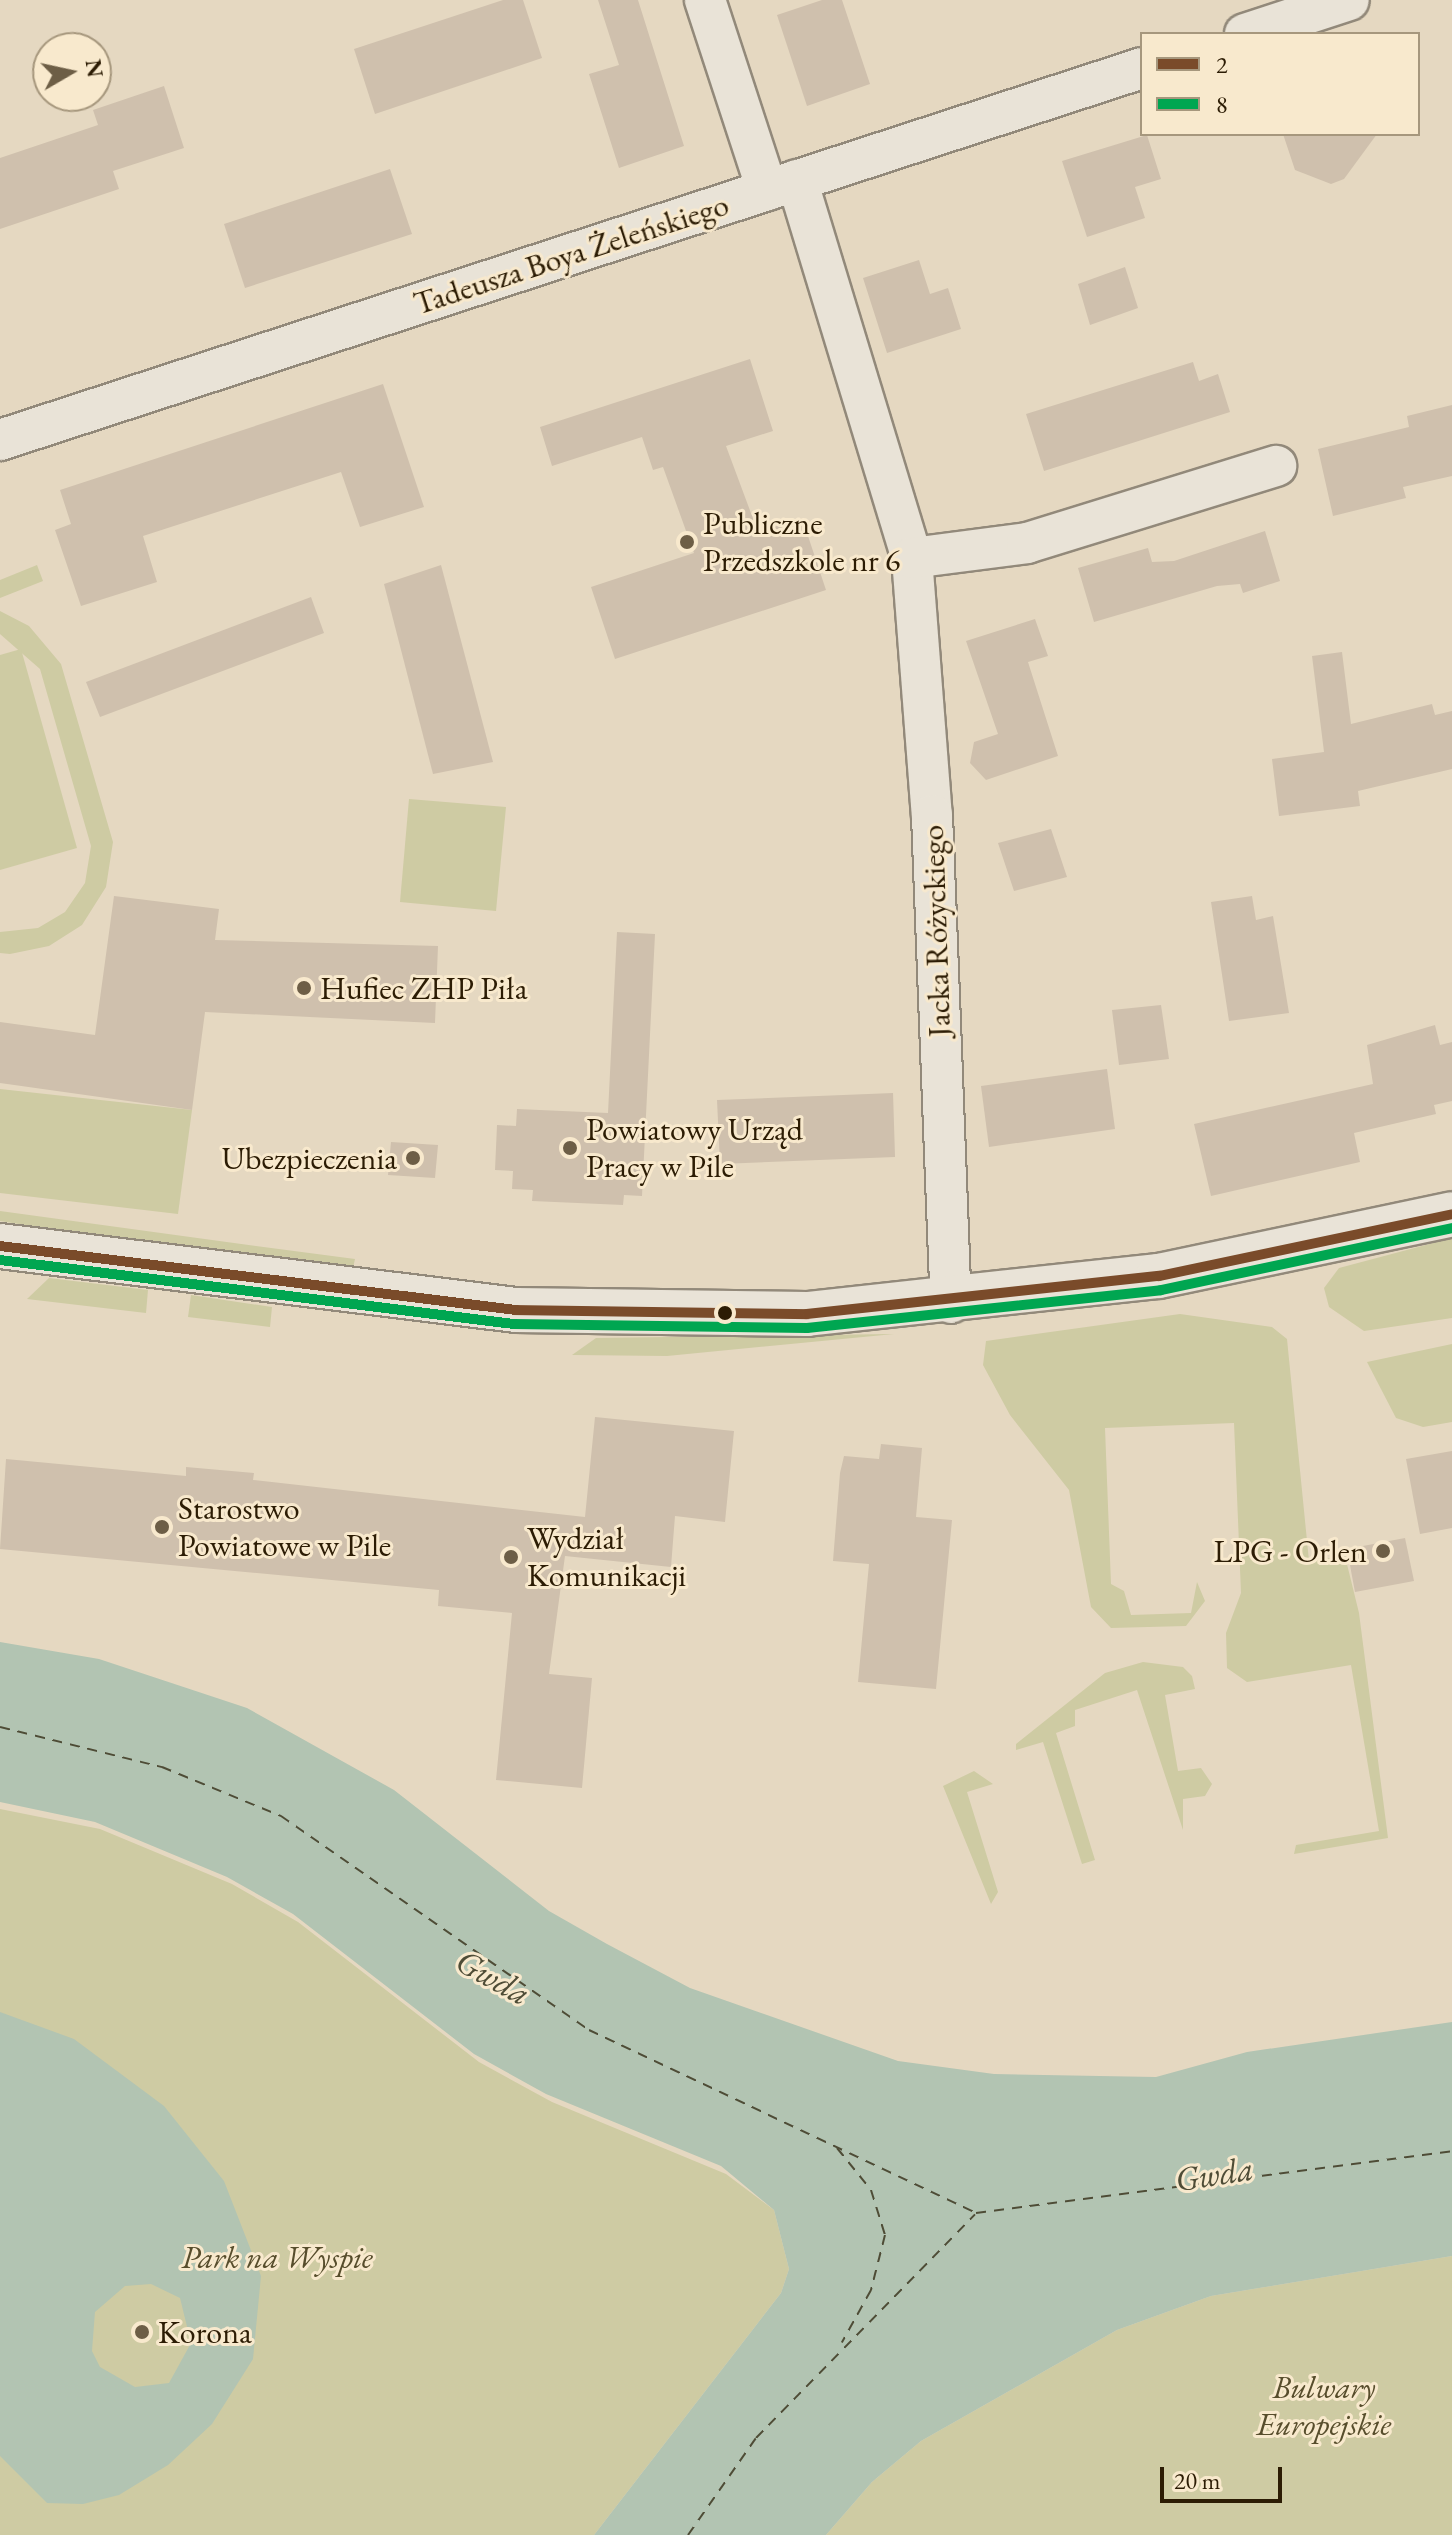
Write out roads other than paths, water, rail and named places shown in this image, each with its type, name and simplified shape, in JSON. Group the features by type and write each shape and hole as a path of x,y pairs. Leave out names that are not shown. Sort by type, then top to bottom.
{"street":[{"name":"Jacka Różyckiego","path":"705,0 782,185 912,558 932,815 951,1303"},
{"path":"1251,32 1349,0"},
{"name":"Tadeusza Boya Żeleńskiego","path":"0,440 1140,69"},
{"path":"912,558 1027,543 1276,466"},
{"path":"0,1246 516,1310 807,1314 951,1303 1159,1276 1452,1214"}],"water":[{"name":"Gwda","path":"0,1642 99,1659 247,1708 394,1790 549,1911 607,1944 690,1988 898,2061 994,2074 1156,2077 1247,2052 1452,2022 1452,2256 1211,2296 1117,2330 921,2441 872,2482 826,2535 594,2535 781,2293 789,2269 774,2210 721,2166 546,2094 474,2054 293,1914 227,1877 95,1822 0,1802"},
{"path":"0,2012 74,2039 164,2106 224,2181 261,2276 253,2359 212,2424 168,2465 119,2495 83,2504 47,2503 0,2456","holes":["151,2284 180,2298 191,2343 169,2383 135,2387 100,2367 92,2351 95,2312 125,2286"]}],"place":[{"name":"Publiczne Przedszkole nr 6","path":"687,542"},
{"name":"Hufiec ZHP Piła","path":"304,988"},
{"name":"Powiatowy Urząd Pracy w Pile","path":"570,1148"},
{"name":"Ubezpieczenia","path":"413,1158"},
{"name":"Starostwo Powiatowe w Pile","path":"162,1527"},
{"name":"LPG - Orlen","path":"1383,1551"},
{"name":"Wydział Komunikacji","path":"511,1557"},
{"name":"Korona","path":"142,2332"}],"park label":[{"name":"Park na Wyspie","path":"277,2257"},
{"name":"Bulwary Europejskie","path":"1324,2406"}]}
